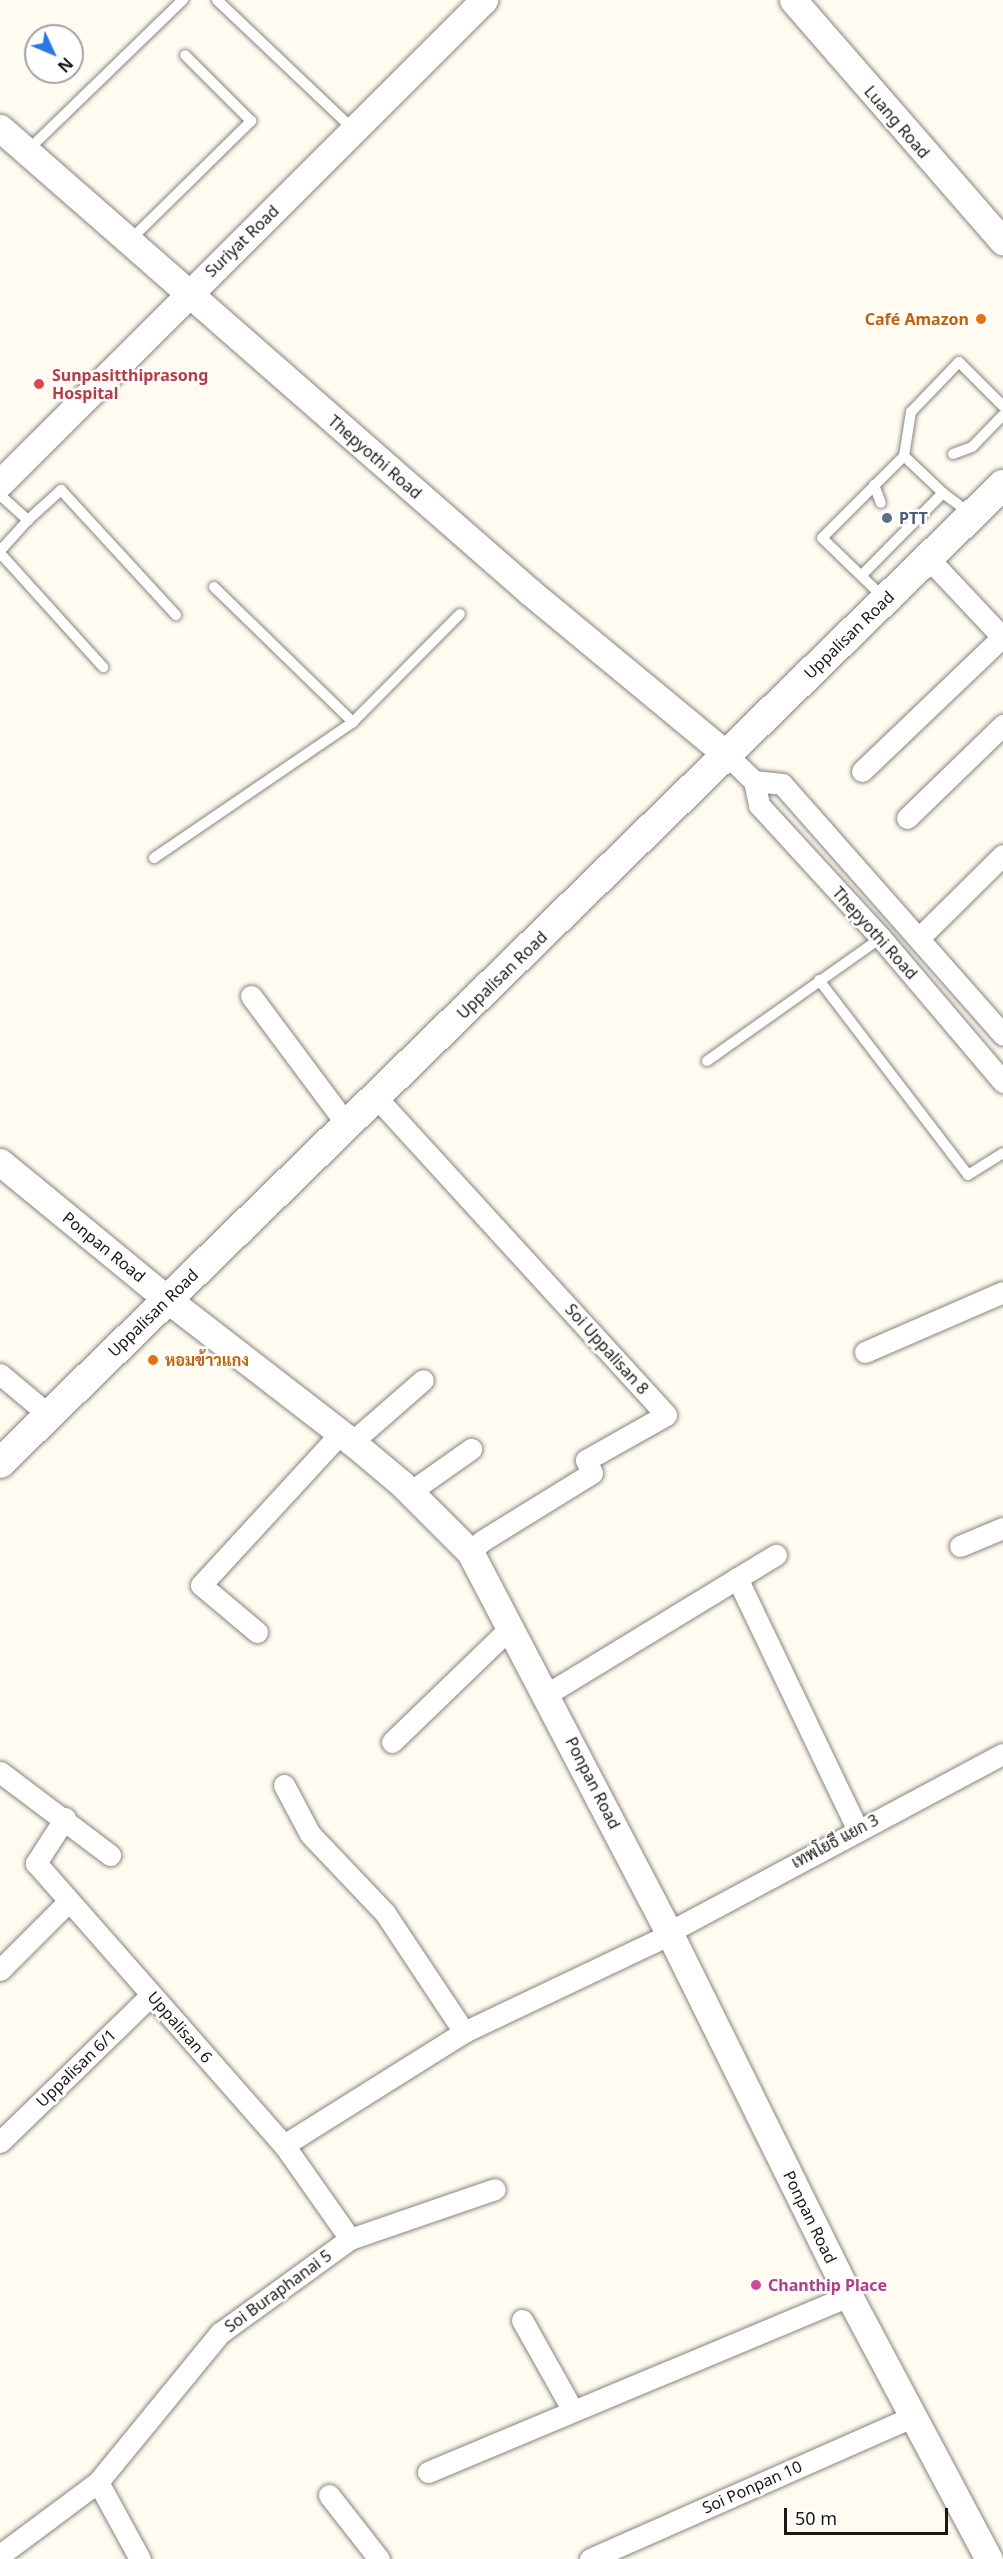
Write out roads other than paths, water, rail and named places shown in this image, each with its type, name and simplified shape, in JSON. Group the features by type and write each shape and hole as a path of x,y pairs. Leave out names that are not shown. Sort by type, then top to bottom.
{"main road":[{"name":"Uppalisan Road","path":"0,1463 728,756 1003,485"}],"street":[{"name":"Suriyat Road","path":"0,483 188,294 356,132 484,0"},
{"name":"Luang Road","path":"793,0 1003,242"},
{"name":"Thepyothi Road","path":"0,128 530,592 728,756 754,781 759,805 881,938 1003,1082"},
{"path":"862,771 1003,638 928,558"},
{"path":"907,818 1003,725"},
{"name":"Thepyothi Road","path":"754,781 782,784 1003,1035"},
{"path":"919,938 1003,855"},
{"path":"251,996 348,1125"},
{"name":"Soi Uppalisan 8","path":"376,1097 666,1415 586,1460 592,1473 482,1541 470,1552"},
{"name":"Ponpan Road","path":"0,1162 167,1299 347,1438 410,1492 470,1552 547,1694 669,1933 849,2296 989,2559"},
{"path":"865,1352 1003,1292"},
{"path":"0,1374 50,1415"},
{"path":"257,1632 201,1585 347,1438 423,1380"},
{"path":"410,1492 471,1449"},
{"path":"960,1546 1003,1528"},
{"path":"547,1694 776,1555"},
{"path":"737,1578 857,1828"},
{"path":"392,1742 510,1628"},
{"name":"เทพโยธี แยก 3","path":"284,2145 464,2032 669,1933 857,1828 1003,1754"},
{"path":"0,1772 65,1818 110,1855"},
{"path":"284,1785 310,1834 385,1913 464,2032"},
{"name":"Uppalisan 6","path":"65,1818 36,1863 284,2145 350,2239"},
{"path":"0,1970 68,1902"},
{"name":"Uppalisan 6/1","path":"0,2142 151,1995"},
{"name":"Soi Buraphanai 5","path":"0,2554 98,2482 220,2333 350,2239 495,2188"},
{"path":"428,2472 849,2296"},
{"path":"522,2320 573,2411"},
{"name":"Soi Ponpan 10","path":"590,2559 914,2416"},
{"path":"98,2482 140,2559"},
{"path":"330,2495 379,2559"}],"lane":[{"path":"26,151 183,0"},
{"path":"217,0 356,132"},
{"path":"128,242 251,121 185,55"},
{"path":"886,599 822,537 904,456 911,412 959,362 1003,406"},
{"path":"953,454 972,447 1003,415"},
{"path":"904,456 931,477 943,493 973,515"},
{"path":"874,485 881,503"},
{"path":"103,667 0,552 28,520 61,490 176,615"},
{"path":"862,575 894,538 943,493"},
{"path":"0,495 28,520"},
{"path":"214,587 353,722"},
{"path":"154,858 353,722 460,614"},
{"path":"706,1061 881,938"},
{"path":"819,980 968,1175 1003,1153"}],"place":[{"name":"Café Amazon","path":"981,319"},
{"name":"Sunpasitthiprasong Hospital","path":"39,384"},
{"name":"PTT","path":"887,518"},
{"name":"หอมข้าวแกง","path":"153,1360"},
{"name":"Chanthip Place","path":"756,2285"}]}
